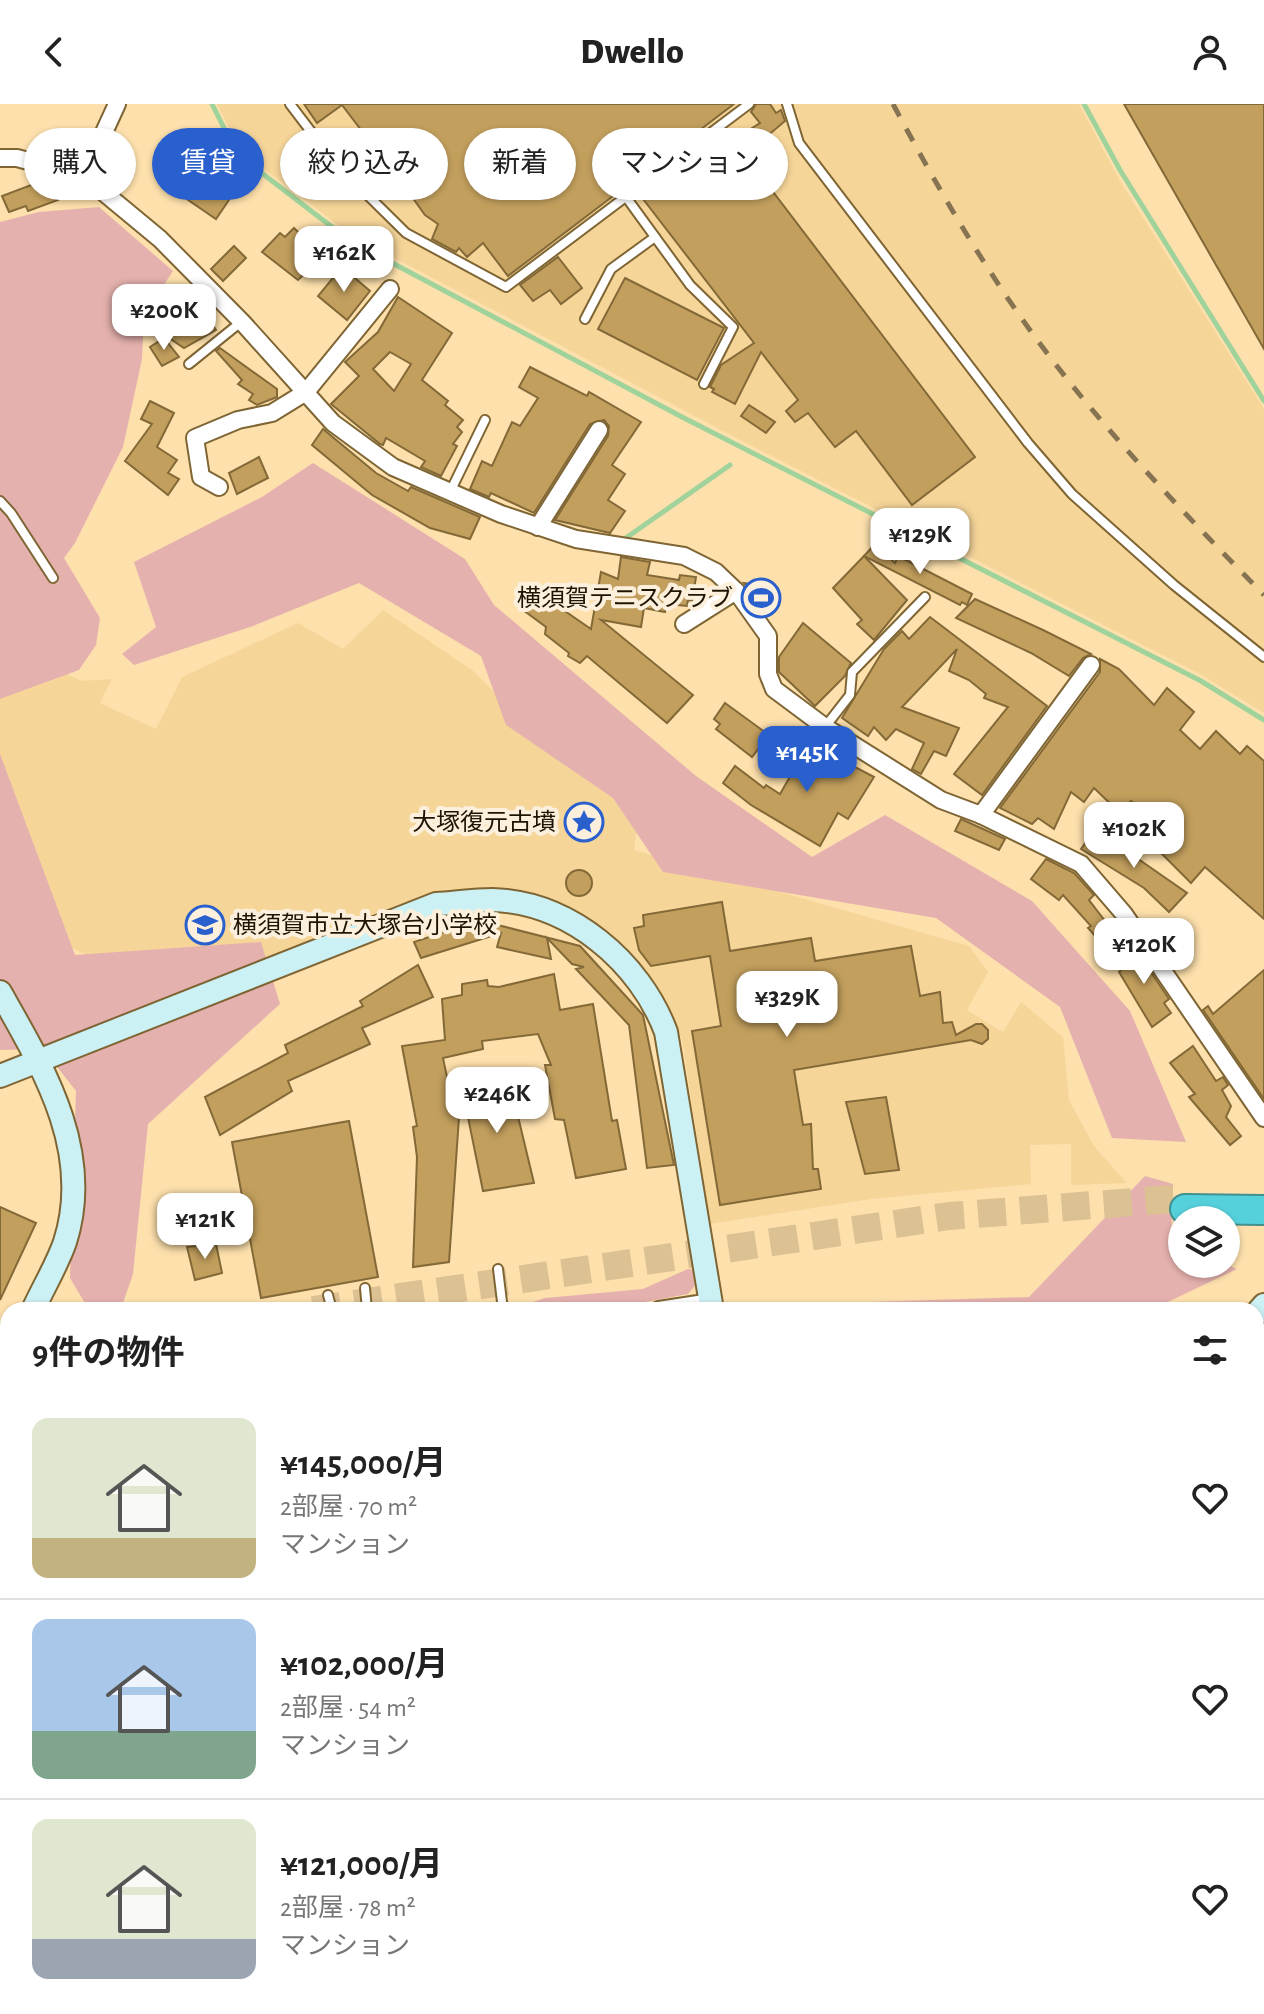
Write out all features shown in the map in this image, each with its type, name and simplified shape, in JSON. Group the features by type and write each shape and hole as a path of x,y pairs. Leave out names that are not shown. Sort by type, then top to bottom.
{"highway":[{"path":"1264,1198 1185,1204 1264,1210"}],"street":[{"path":"106,128 117,104"},
{"path":"0,158 24,160"},
{"path":"113,200 160,239 242,322 333,423 393,467 538,527 576,539 684,556 716,572 736,591 768,636 768,674 774,689 825,727 941,800 981,815 1081,864 1124,914 1264,1118"},
{"path":"219,487 201,477 195,438 238,420 272,413 306,392 390,289"},
{"path":"538,527 599,430"},
{"path":"684,624 736,591"},
{"path":"981,815 1091,665"},
{"path":"0,1076 436,904 493,900 536,907 606,945 636,975 656,1007 666,1032 710,1302"},
{"path":"0,992 39,1060 61,1108 69,1141 73,1202 65,1242 37,1302"}],"lane":[{"path":"290,104 335,163 406,233 506,287 622,200"},
{"path":"717,128 749,104"},
{"path":"787,104 799,143 1053,473 1128,546 1264,657"},
{"path":"628,200 690,285 733,327 704,384"},
{"path":"585,319 611,269 655,237"},
{"path":"189,364 242,322"},
{"path":"450,493 485,420"},
{"path":"0,501 53,578"},
{"path":"825,727 850,695 852,672 925,597"},
{"path":"498,1269 502,1302"},
{"path":"365,1288 366,1302"},
{"path":"328,1295 330,1302"}],"shaded area":[{"path":"217,104 1079,104 1120,181 1264,409 1264,713 1200,674 742,441 351,235 305,200 448,200 448,128 280,128 280,181 264,168 264,128 229,128"},
{"path":"99,207 173,271 144,315 142,359 123,447 75,543 64,558 100,618 96,645 79,670 0,699 0,222 39,212"},
{"path":"313,463 465,559 494,605 696,776 812,857 885,815 1032,901 1130,1011 1186,1142 1112,1138 1060,1007 936,918 663,872 613,798 506,725 481,656 359,583 253,626 134,665 122,654 156,627 134,562 262,497"},
{"name":"横須賀市立大塚台小学校","path":"383,610 472,670 538,735 642,789 634,850 969,946 988,972 967,1010 1003,1032 1021,1002 1063,1037 1069,1100 1094,1146 1127,1183 1071,1185 1071,1144 1030,1145 1031,1184 871,1199 710,1224 682,1039 635,956 569,908 502,892 450,890 126,1012 114,968 57,941 0,780 0,691 59,670 81,681 112,679 100,703 156,729 182,677 298,623 343,649"},
{"path":"0,754 75,955 261,942 280,1004 148,1124 133,1274 123,1302 84,1302 70,1278 76,1091 43,1049 0,1050"},
{"path":"1145,1176 1173,1184 1172,1206 1168,1206 1168,1278 1218,1278 1168,1302 870,1302 1029,1297"},
{"path":"688,1269 694,1270 697,1283 688,1294 645,1302 533,1302 545,1298 643,1289"}],"building":[{"path":"304,104 734,104 702,128 592,128 592,200 608,200 508,276 483,243 467,257 459,248 456,252 432,239 438,224 425,215 414,200 448,200 448,128 360,128 342,105 317,123"},
{"path":"756,104 770,104 776,113 781,110 785,121 777,128 752,128 760,123 751,112"},
{"path":"1124,104 1264,104 1264,349"},
{"path":"24,188 24,200 58,200 28,211 26,206 9,212 2,196"},
{"path":"188,200 229,200 216,219"},
{"path":"644,200 779,200 975,457 912,505 856,431 835,447 808,413 795,422 786,411 798,400 761,352 735,404 712,392 714,389 710,387 721,365 754,343"},
{"path":"294,228 314,247 305,257 314,265 298,280 262,252 280,233 285,237"},
{"path":"234,246 246,258 223,281 211,269"},
{"path":"558,257 582,288 561,304 550,290 533,301 520,285"},
{"path":"342,267 370,291 347,320 318,296"},
{"path":"625,278 724,328 697,380 598,329"},
{"path":"192,295 216,330 184,348 147,323"},
{"path":"398,297 452,333 422,380 448,401 445,405 463,420 457,427 462,432 453,444 457,446 441,476 421,467 425,461 386,438 383,445 380,444 331,404 359,376 345,362 378,332","holes":["390,352 411,364 394,391 373,369"]},
{"path":"164,338 179,357 162,366 150,347"},
{"path":"220,348 277,389 277,397 257,405 249,400 253,394 238,384 242,380 216,351"},
{"path":"530,367 587,396 589,392 641,422 612,465 625,474 608,500 625,511 610,533 555,520 608,436 609,426 604,420 590,424 534,513 491,493 489,497 470,489 482,461 492,466 512,422 520,426 538,398 519,387"},
{"path":"150,401 174,413 157,447 177,460 168,473 179,479 168,495 125,461 152,424 141,419"},
{"path":"749,405 775,422 766,433 741,416"},
{"path":"323,429 376,473 408,491 411,487 480,517 470,539 430,528 372,495 312,445"},
{"path":"259,457 268,478 237,494 229,473"},
{"path":"875,544 895,563 898,556 972,594 967,605 962,602 960,605 864,556"},
{"path":"864,556 907,600 874,640 857,624 862,620 833,588"},
{"path":"621,557 650,562 647,575 679,580 680,575 696,577 692,601 688,600 687,606 667,604 665,612 644,608 641,627 601,620 693,695 667,723 587,656 580,663 568,656 569,653 545,634 546,627 519,607 533,589 591,629 601,572 618,579"},
{"path":"744,583 763,586 779,604 766,615"},
{"path":"975,599 1091,654 1083,658 1069,676 1031,653 956,618"},
{"path":"930,617 1047,706 982,795 954,774 1008,707 984,698 986,694 969,680 949,671 957,649 902,707 959,728 946,756 934,751 921,774 912,769 924,743 896,729 886,740 874,727 868,736 842,718 884,649 902,631 909,639"},
{"path":"803,623 851,663 845,676 815,706 779,672 779,657"},
{"path":"1100,659 1119,669 1154,705 1167,688 1194,712 1180,730 1200,749 1216,731 1240,754 1247,746 1264,761 1264,919 1205,867 1191,883 1162,854 1170,845 1163,838 1169,833 1131,801 1120,813 1094,788 1084,802 1071,792 1054,829 1038,818 1032,824 1000,808 1100,672"},
{"path":"725,703 769,735 752,757 716,729 720,724 714,719"},
{"path":"813,745 874,777 848,819 838,813 820,846 751,805 723,783 735,766 764,788 766,785 780,794 799,761 802,763"},
{"path":"961,819 1005,839 999,850 955,831"},
{"path":"1094,831 1187,893 1169,912 1144,888 1081,849"},
{"path":"1046,859 1074,873 1094,895 1089,900 1125,947 1117,953 1107,942 1103,945 1088,928 1091,926 1063,895 1059,900 1031,879"},
{"path":"579,870 588,874 592,883 588,892 579,896 570,892 566,883 570,874"},
{"path":"722,902 730,951 811,938 815,961 911,946 920,996 940,992 943,1023 952,1022 956,1035 976,1024 982,1024 988,1030 988,1039 982,1044 971,1040 794,1070 803,1125 811,1124 813,1169 818,1169 821,1189 720,1205 692,1031 721,1026 710,956 651,966 639,950 634,928 644,926 643,915"},
{"path":"489,917 490,923 580,946 643,1015 674,1165 647,1168 629,1025 576,969 584,967 572,964 547,938 551,959 497,947 501,933 421,958 414,942"},
{"path":"1131,943 1169,999 1164,1003 1171,1013 1152,1027 1119,972 1126,966 1116,955"},
{"path":"418,965 433,997 362,1028 370,1044 288,1081 292,1091 220,1135 205,1097 288,1053 285,1045 363,1006 360,1001"},
{"path":"1264,970 1264,1099 1203,1010 1208,1006 1213,1014"},
{"path":"554,974 560,1010 593,1004 612,1121 617,1120 626,1169 576,1178 564,1120 555,1119 545,1065 551,1065 538,1034 482,1041 483,1049 443,1058 450,1091 461,1088 449,1262 413,1267 417,1157 413,1127 417,1126 402,1046 445,1040 442,999 462,995 462,984 487,980 488,986 499,987"},
{"path":"1193,1046 1216,1081 1223,1077 1228,1085 1222,1090 1231,1106 1226,1117 1241,1136 1230,1145 1189,1097 1195,1094 1170,1063"},
{"path":"508,1075 534,1183 483,1191 462,1088"},
{"path":"886,1097 899,1170 865,1174 846,1102"},
{"path":"349,1121 378,1277 261,1298 232,1142"},
{"path":"0,1207 36,1223 0,1300"},
{"path":"216,1244 222,1273 195,1280 187,1247"}],"waterway":[{"path":"212,104 237,154 349,240 682,417 1201,681 1264,720"},
{"path":"1084,104 1120,170 1264,401"},
{"path":"623,540 730,465"}],"tunnel":[{"path":"367,1302 949,1216 1186,1198"}],"railway":[{"path":"893,104 960,223 1035,337 1116,438 1264,595"}],"place":[{"name":"横須賀テニスクラブ","path":"761,598"},
{"name":"大塚復元古墳","path":"584,822"},
{"name":"横須賀市立大塚台小学校","path":"205,925"}]}
